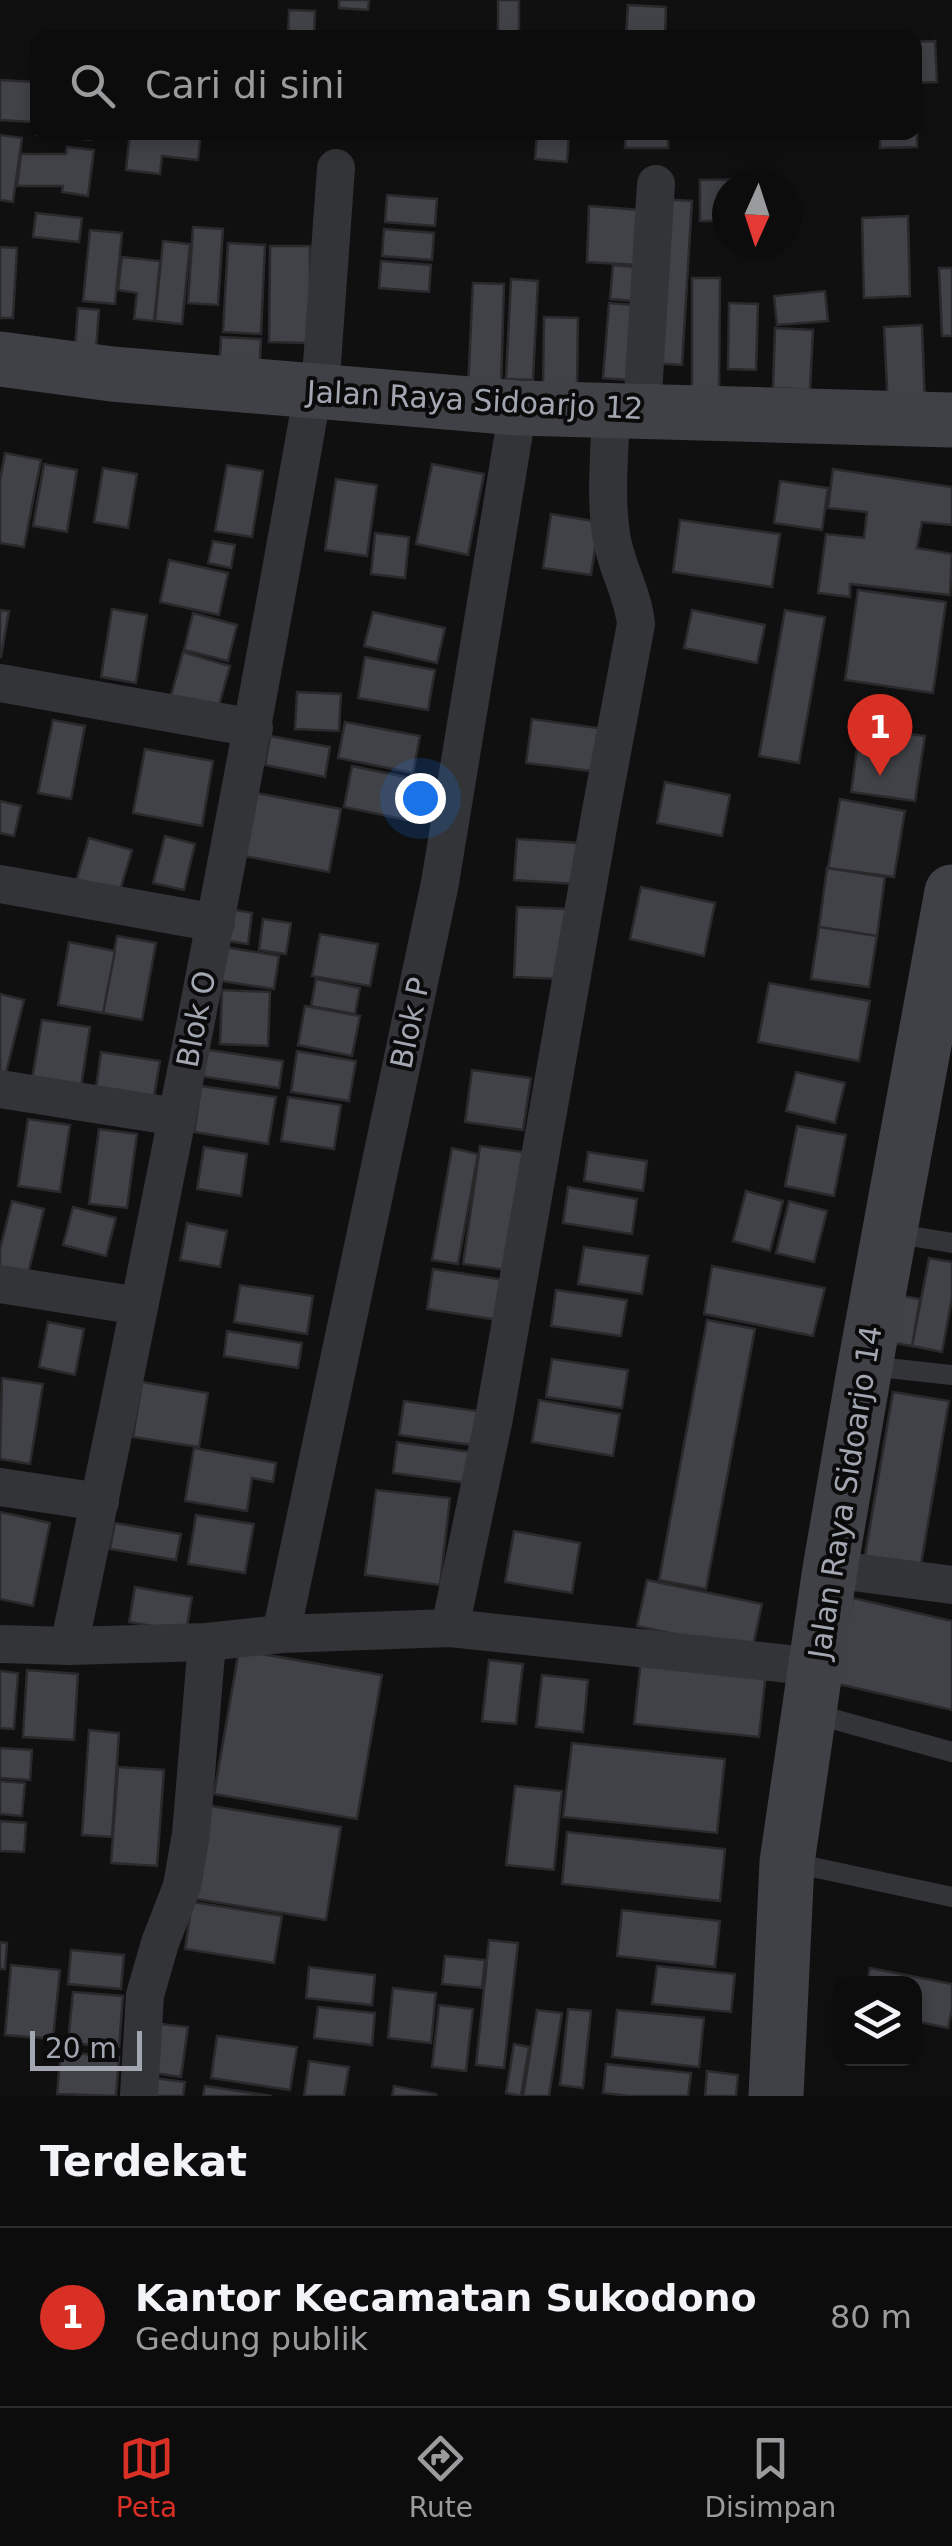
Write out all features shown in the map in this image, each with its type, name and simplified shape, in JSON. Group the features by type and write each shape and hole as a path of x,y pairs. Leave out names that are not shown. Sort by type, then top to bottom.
{"main road":[{"name":"Jalan Raya Sidoarjo 12","path":"0,359 112,374 518,408 952,420"},
{"name":"Jalan Raya Sidoarjo 14","path":"776,2096 786,1862 864,1366 952,892"}],"street":[{"name":"Blok O","path":"69,1646 216,923 316,391 336,168"},
{"path":"450,1628 494,1418 636,624 634,605 611,538 609,514 656,184"},
{"name":"Blok P","path":"281,1634 440,883 518,408"},
{"path":"0,683 254,728"},
{"path":"0,884 216,923"},
{"path":"0,1089 177,1117"},
{"path":"0,1284 139,1306"},
{"path":"0,1487 100,1502"},
{"path":"830,1569 952,1585"},
{"path":"0,1644 207,1642 281,1634 450,1628 812,1690"},
{"path":"139,2096 145,1995 182,1886 191,1834 207,1642"}],"lane":[{"path":"890,1232 952,1243"},
{"path":"864,1366 952,1375"},
{"path":"812,1690 952,1752"},
{"path":"786,1862 952,1897"}],"building":[{"path":"339,0 369,0 368,10 339,8"},
{"path":"498,0 519,0 519,30 498,30"},
{"path":"628,5 666,7 665,30 626,30"},
{"path":"289,10 315,11 314,30 288,30"},
{"path":"935,41 937,82 922,83 922,42"},
{"path":"0,80 30,82 30,122 0,120"},
{"path":"0,135 22,138 13,202 0,200"},
{"path":"129,140 200,140 198,160 162,156 160,174 126,170"},
{"path":"536,140 568,140 567,162 535,159"},
{"path":"625,140 668,140 668,148 625,148"},
{"path":"880,140 917,140 917,147 880,148"},
{"path":"67,147 94,150 88,196 62,192 63,186 17,186 21,154 66,154"},
{"path":"700,180 712,180 712,221 700,221"},
{"path":"387,195 437,199 435,226 385,222"},
{"path":"661,199 692,201 682,365 651,363"},
{"path":"589,206 640,210 637,265 587,262"},
{"path":"36,213 82,218 79,242 33,237"},
{"path":"908,216 910,296 864,298 862,218"},
{"path":"193,227 223,229 218,305 188,303"},
{"path":"384,229 434,233 432,260 382,256"},
{"path":"90,230 122,233 115,304 83,301"},
{"path":"163,241 190,244 182,324 155,321"},
{"path":"228,243 265,245 261,334 223,332"},
{"path":"270,246 310,246 310,343 269,342"},
{"path":"0,247 17,248 13,318 0,318"},
{"path":"122,257 160,261 154,321 134,319 137,293 118,290"},
{"path":"381,261 431,265 429,292 379,288"},
{"path":"613,265 636,267 633,301 610,299"},
{"path":"939,268 952,268 952,336 942,336"},
{"path":"692,278 720,278 719,396 692,396"},
{"path":"511,279 538,281 533,380 506,379"},
{"path":"473,283 504,284 501,389 468,388"},
{"path":"825,291 828,321 777,325 774,296"},
{"path":"609,303 632,305 627,380 603,378"},
{"path":"729,303 758,304 756,370 728,369"},
{"path":"78,308 99,310 95,362 74,361"},
{"path":"544,317 578,318 577,388 543,387"},
{"path":"922,325 925,407 888,408 884,327"},
{"path":"775,328 813,330 810,390 773,388"},
{"path":"221,337 261,339 259,377 219,374"},
{"path":"5,453 41,460 24,547 0,543 0,480"},
{"path":"44,464 77,470 67,532 33,526"},
{"path":"432,464 484,474 468,555 416,544"},
{"path":"227,465 263,471 252,537 215,531"},
{"path":"103,468 137,474 128,528 94,522"},
{"path":"833,469 952,487 952,525 922,522 917,548 952,554 950,595 850,584 850,597 818,593 826,534 864,538 867,512 828,508"},
{"path":"336,479 377,485 367,556 325,550"},
{"path":"780,481 828,488 822,530 774,523"},
{"path":"551,514 599,522 591,575 543,568"},
{"path":"680,520 780,534 772,587 673,572"},
{"path":"375,533 409,537 405,578 371,574"},
{"path":"213,541 235,545 231,568 208,563"},
{"path":"169,560 228,573 219,615 160,602"},
{"path":"858,590 946,602 933,693 845,680"},
{"path":"112,609 147,615 136,683 101,677"},
{"path":"0,610 9,611 1,657 0,657"},
{"path":"692,610 765,625 757,663 684,648"},
{"path":"785,610 825,617 799,763 759,756"},
{"path":"373,612 445,628 437,663 364,646"},
{"path":"193,613 237,625 228,661 184,650"},
{"path":"183,652 230,666 216,716 169,703"},
{"path":"365,657 435,670 428,710 358,698"},
{"path":"297,692 341,694 339,731 295,729"},
{"path":"532,719 605,729 599,772 526,763"},
{"path":"53,720 85,726 71,799 38,793"},
{"path":"345,722 420,736 413,773 338,758"},
{"path":"860,727 925,736 915,801 851,792"},
{"path":"270,736 330,747 325,777 265,765"},
{"path":"145,749 213,761 202,826 133,813"},
{"path":"352,766 415,779 407,820 344,807"},
{"path":"665,782 730,795 722,836 657,823"},
{"path":"256,793 341,809 329,872 244,856"},
{"path":"840,799 905,811 894,877 828,868"},
{"path":"0,801 21,806 14,836 0,833"},
{"path":"165,836 195,844 184,890 153,883"},
{"path":"89,838 132,850 119,894 76,881"},
{"path":"517,839 580,843 576,884 514,880"},
{"path":"827,868 885,877 877,936 819,927"},
{"path":"641,887 715,903 704,956 630,939"},
{"path":"517,907 568,909 564,979 514,977"},
{"path":"225,908 252,913 248,944 220,940"},
{"path":"263,919 291,923 286,954 259,950"},
{"path":"819,927 877,936 869,987 811,979"},
{"path":"320,934 378,944 370,986 312,976"},
{"path":"117,936 156,943 142,1020 103,1013"},
{"path":"69,942 115,951 103,1013 58,1005"},
{"path":"219,946 279,956 274,989 214,980"},
{"path":"316,979 360,988 355,1014 311,1006"},
{"path":"769,983 870,1001 859,1061 758,1042"},
{"path":"222,990 270,992 268,1046 220,1044"},
{"path":"0,994 24,1000 3,1085 0,1084"},
{"path":"305,1006 360,1016 352,1056 298,1045"},
{"path":"42,1020 90,1027 81,1087 32,1079"},
{"path":"203,1049 283,1061 279,1088 199,1076"},
{"path":"297,1051 356,1061 349,1101 291,1092"},
{"path":"101,1052 160,1061 154,1097 96,1088"},
{"path":"472,1070 531,1078 523,1130 465,1122"},
{"path":"796,1072 845,1083 835,1123 786,1111"},
{"path":"201,1086 276,1097 268,1144 194,1132"},
{"path":"288,1097 341,1105 334,1149 281,1141"},
{"path":"28,1119 70,1125 60,1192 18,1186"},
{"path":"797,1126 846,1135 834,1196 785,1186"},
{"path":"99,1129 137,1134 127,1208 89,1204"},
{"path":"480,1146 530,1153 513,1271 463,1264"},
{"path":"204,1147 247,1154 241,1196 197,1189"},
{"path":"452,1148 478,1154 458,1264 432,1260"},
{"path":"588,1152 647,1161 643,1191 584,1181"},
{"path":"568,1187 637,1199 632,1234 563,1223"},
{"path":"746,1191 783,1201 770,1251 733,1241"},
{"path":"12,1201 44,1209 26,1282 0,1276 0,1249"},
{"path":"789,1201 827,1211 814,1262 776,1253"},
{"path":"73,1207 116,1218 106,1256 63,1245"},
{"path":"187,1223 227,1231 220,1267 180,1260"},
{"path":"584,1247 648,1256 642,1294 578,1284"},
{"path":"929,1258 952,1262 952,1298 942,1352 912,1346"},
{"path":"712,1266 825,1288 813,1336 704,1314"},
{"path":"433,1269 505,1280 498,1320 427,1309"},
{"path":"240,1285 313,1296 307,1334 234,1322"},
{"path":"556,1290 627,1300 621,1336 551,1326"},
{"path":"891,1294 920,1299 912,1346 883,1341"},
{"path":"707,1320 755,1329 706,1589 659,1580"},
{"path":"48,1322 84,1329 75,1375 39,1367"},
{"path":"227,1331 302,1343 298,1368 224,1356"},
{"path":"552,1359 628,1370 622,1408 546,1397"},
{"path":"2,1378 43,1384 30,1464 0,1459"},
{"path":"142,1382 208,1393 199,1447 133,1437"},
{"path":"893,1392 949,1401 920,1570 864,1561"},
{"path":"539,1400 620,1414 613,1456 532,1442"},
{"path":"404,1401 477,1411 472,1445 399,1435"},
{"path":"397,1442 471,1452 467,1483 393,1473"},
{"path":"194,1448 276,1463 273,1482 252,1478 247,1511 185,1501"},
{"path":"376,1490 450,1498 440,1585 365,1575"},
{"path":"0,1512 50,1523 33,1606 0,1599"},
{"path":"196,1515 254,1524 245,1573 188,1564"},
{"path":"115,1523 181,1534 176,1560 110,1549"},
{"path":"514,1531 580,1543 572,1593 505,1582"},
{"path":"647,1580 762,1604 752,1651 637,1626"},
{"path":"135,1587 192,1597 186,1632 129,1622"},
{"path":"853,1598 952,1621 952,1710 834,1683"},
{"path":"239,1650 382,1675 357,1819 214,1794"},
{"path":"641,1659 766,1672 759,1737 634,1724"},
{"path":"489,1660 523,1664 516,1724 482,1721"},
{"path":"27,1670 78,1674 74,1740 23,1737"},
{"path":"0,1671 18,1673 14,1729 0,1728"},
{"path":"542,1675 588,1680 583,1732 536,1727"},
{"path":"89,1730 119,1733 112,1837 82,1835"},
{"path":"572,1743 725,1759 717,1833 563,1817"},
{"path":"0,1748 32,1750 30,1780 0,1778"},
{"path":"118,1767 164,1770 157,1866 111,1863"},
{"path":"0,1781 25,1783 22,1816 0,1814"},
{"path":"515,1786 562,1791 554,1870 506,1865"},
{"path":"211,1806 341,1827 326,1920 196,1899"},
{"path":"0,1821 26,1823 24,1852 0,1851"},
{"path":"567,1832 725,1849 720,1901 562,1884"},
{"path":"192,1902 282,1916 274,1963 185,1949"},
{"path":"622,1910 720,1921 715,1967 617,1956"},
{"path":"489,1940 518,1943 504,2068 476,2065"},
{"path":"0,1942 7,1943 5,1969 0,1969"},
{"path":"71,1950 124,1955 121,1989 68,1984"},
{"path":"445,1956 485,1960 482,1988 442,1984"},
{"path":"11,1965 60,1970 53,2039 5,2035"},
{"path":"657,1966 735,1974 731,2012 652,2004"},
{"path":"309,1967 375,1975 372,2005 306,1998"},
{"path":"870,1968 911,1976 868,1976"},
{"path":"922,1978 952,1984 948,2028 922,2023"},
{"path":"393,1988 436,1993 431,2043 388,2038"},
{"path":"73,1992 123,1996 119,2047 68,2043"},
{"path":"439,2005 473,2009 466,2071 432,2067"},
{"path":"318,2007 375,2013 372,2045 314,2038"},
{"path":"568,2009 591,2011 583,2088 560,2085"},
{"path":"537,2010 562,2013 549,2096 523,2096"},
{"path":"617,2010 704,2018 699,2067 612,2057"},
{"path":"161,2024 188,2027 181,2077 154,2073"},
{"path":"217,2036 297,2047 290,2090 211,2078"},
{"path":"514,2044 529,2047 521,2096 506,2093"},
{"path":"61,2052 119,2057 116,2096 57,2094"},
{"path":"309,2061 349,2067 344,2096 304,2096"},
{"path":"606,2064 691,2073 688,2096 603,2093"},
{"path":"707,2071 738,2075 736,2096 705,2096"},
{"path":"154,2078 185,2082 183,2096 151,2096"},
{"path":"205,2086 272,2096 203,2096"},
{"path":"394,2086 436,2094 436,2096 392,2096"}],"place":[{"name":"Kantor Kecamatan Sukodono","path":"880,776"}]}
